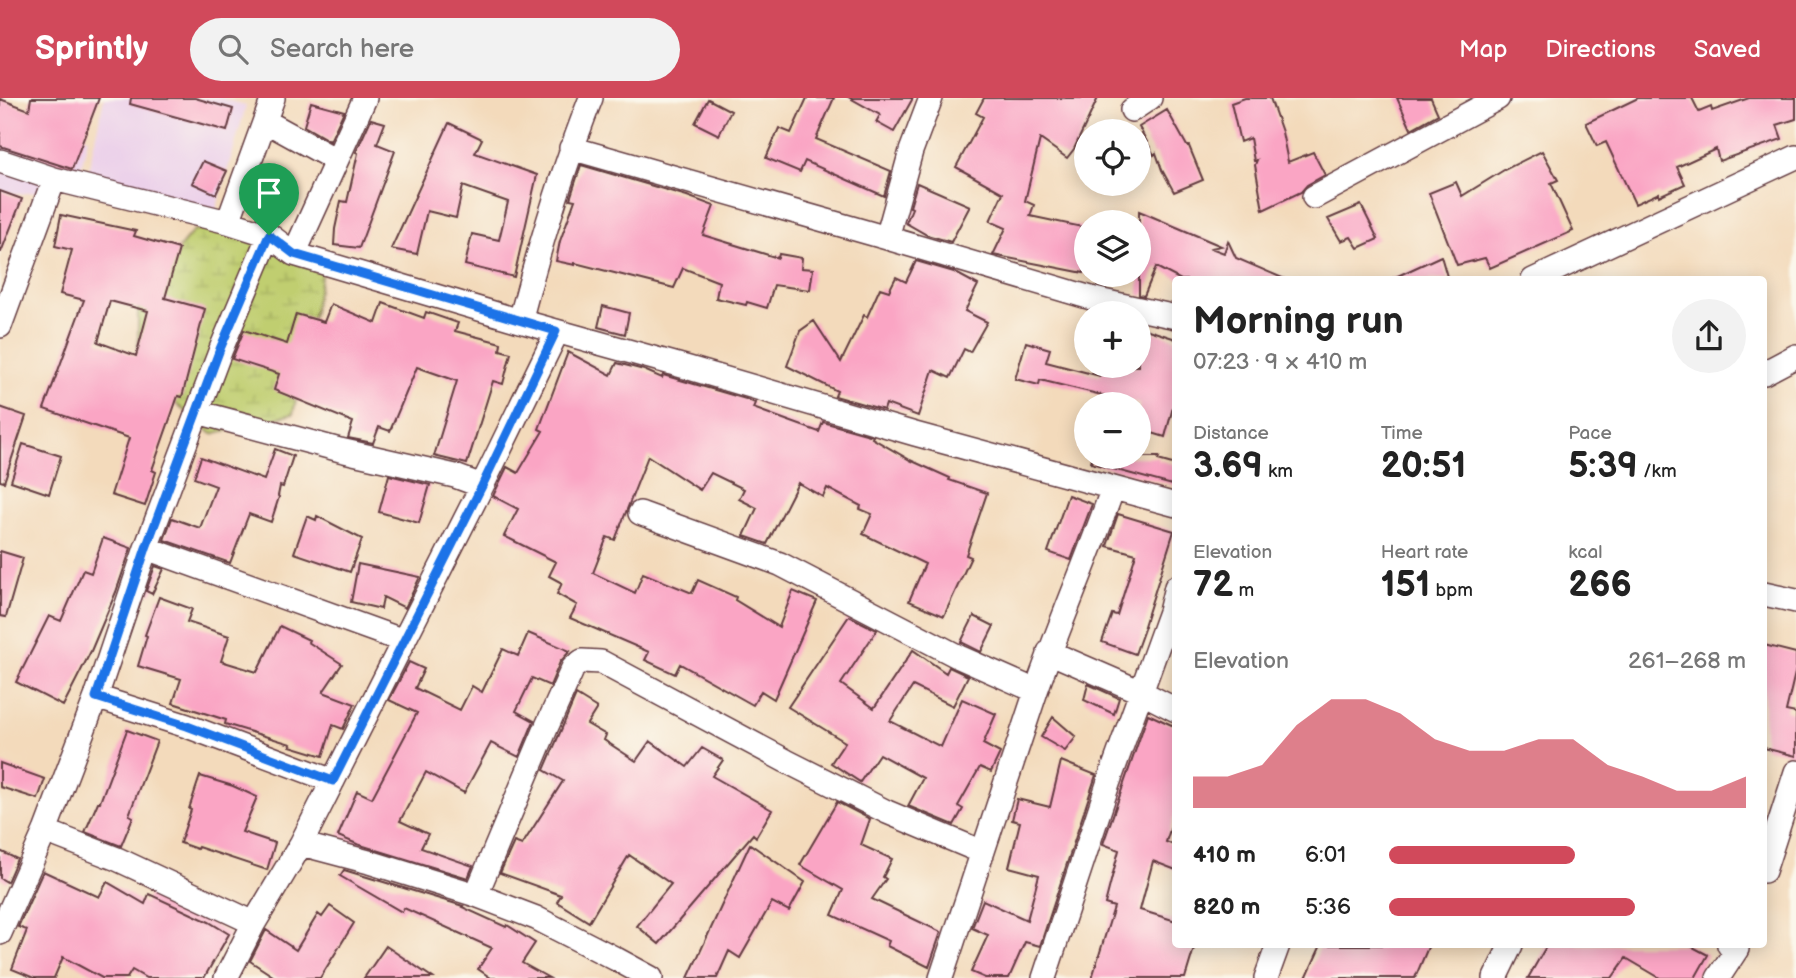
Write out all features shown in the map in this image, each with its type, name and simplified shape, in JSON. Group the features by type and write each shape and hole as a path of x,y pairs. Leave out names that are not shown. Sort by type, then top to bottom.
{"street":[{"path":"228,222 273,98"},
{"path":"294,254 365,98"},
{"path":"520,321 571,148 591,98"},
{"path":"887,238 911,151 931,98"},
{"path":"1314,197 1498,98"},
{"path":"265,121 336,160"},
{"path":"571,148 1098,300 1172,316"},
{"path":"1541,276 1796,157"},
{"path":"0,161 54,179 228,222 269,235 294,254 520,321 915,434 1172,504"},
{"path":"0,326 54,179"},
{"path":"0,933 45,831 96,697 146,548 220,349 269,235"},
{"path":"226,978 254,923 301,844 482,486 556,331"},
{"path":"1767,371 1796,356"},
{"path":"197,412 340,450 455,476 482,486"},
{"path":"941,978 1035,691 1113,488"},
{"path":"645,515 640,513 780,564 959,657 1035,691"},
{"path":"146,548 404,641"},
{"path":"1767,595 1796,601"},
{"path":"1044,978 1109,781 1172,604"},
{"path":"1049,652 1172,708"},
{"path":"476,895 573,668 582,661 601,662 786,761 887,811 982,852"},
{"path":"96,697 187,726 333,781"},
{"path":"1767,862 1796,772"},
{"path":"45,831 117,859 254,923"},
{"path":"301,844 476,895 536,918 610,968 651,978"},
{"path":"1266,978 1277,948"},
{"path":"1495,978 1510,948"},
{"path":"1718,978 1734,948"}],"shaded area":[{"path":"104,98 220,98 246,106 216,210 87,176"},
{"path":"0,113 88,138 77,186 19,194 0,190"}],"green space":[{"path":"264,226 323,267 293,414 212,434 138,372 138,297 194,230"}],"building":[{"path":"31,98 99,98 72,169 0,146 0,99 29,110"},
{"path":"131,98 195,98 233,109 227,131 130,104"},
{"path":"807,98 834,98 816,139 891,171 884,196 805,161 800,172 766,158 779,128 791,133"},
{"path":"850,98 913,98 894,132 876,122 880,115"},
{"path":"984,98 1098,98 1088,119 1074,119 1074,149 1067,158 1040,139 1025,201 1034,205 1030,216 1074,225 1074,271 993,255 1006,228 990,221 1003,193 956,167 983,117 976,113"},
{"path":"1245,98 1270,98 1282,132 1288,162 1313,152 1325,175 1307,185 1301,192 1263,210 1255,165 1257,160 1254,161 1250,138 1240,142 1231,103"},
{"path":"1397,98 1431,98 1438,114 1411,129"},
{"path":"1638,98 1692,98 1699,112 1711,107 1712,111 1749,98 1796,98 1796,119 1777,125 1782,139 1719,161 1716,149 1677,167 1685,184 1635,204 1606,142 1597,146 1586,123"},
{"path":"708,99 731,111 719,135 695,123"},
{"path":"311,102 344,111 330,141 304,126"},
{"path":"1167,110 1189,146 1203,180 1174,192 1156,153 1154,155 1151,149 1151,120"},
{"path":"371,119 385,123 377,144 395,151 359,248 334,245 341,201 347,202 358,153 356,152"},
{"path":"449,123 482,139 475,153 537,175 514,277 465,265 472,234 499,240 508,202 463,186 456,218 427,211 417,254 391,249"},
{"path":"1542,151 1558,180 1551,183 1573,231 1490,268 1485,258 1457,265 1429,193 1456,182 1462,196"},
{"path":"203,161 227,171 216,194 192,183"},
{"path":"581,165 714,206 703,235 778,258 779,254 802,258 801,268 813,269 810,290 774,285 767,308 716,298 719,282 683,268 674,288 575,263 556,261 560,241 575,200 570,199"},
{"path":"917,183 970,206 951,242 927,235 906,223"},
{"path":"0,191 22,199 1,252 0,252"},
{"path":"1361,205 1378,239 1358,248 1351,237 1341,241 1328,219"},
{"path":"61,215 136,231 134,236 179,249 165,298 205,309 182,397 178,396 152,470 156,472 145,506 111,495 129,438 44,409 84,300 60,294 72,250 55,246","holes":["110,301 148,311 136,356 98,342"]},
{"path":"1151,216 1221,246 1211,248 1224,253 1228,241 1236,258 1278,276 1173,276 1156,267 1151,279"},
{"path":"1441,256 1447,276 1398,276"},
{"path":"916,261 954,272 978,285 965,311 987,322 970,352 964,349 950,378 933,370 918,416 886,404 884,410 835,396 837,391 787,366 800,331 814,321 841,362 880,288 889,291 896,277 906,282"},
{"path":"1139,287 1148,287 1144,296 1139,295"},
{"path":"383,303 424,318 426,312 458,323 455,331 501,343 500,350 511,353 503,384 493,381 467,464 434,456 457,381 417,367 390,431 379,427 373,443 348,438 353,422 274,390 279,374 232,359 244,330 287,344 296,314 324,322 331,304 376,323"},
{"path":"603,306 629,313 625,334 598,327"},
{"path":"1151,331 1172,338 1172,411 1165,437 1151,433 1151,392 1090,392 1040,380 1039,385 1015,379 1026,342 1050,349 1046,362 1074,369 1074,378 1151,378"},
{"path":"568,352 611,375 617,363 662,378 663,375 746,399 755,403 753,408 819,432 823,422 873,436 872,438 910,460 950,478 949,480 987,493 966,555 971,557 944,616 909,601 925,564 863,534 872,514 860,509 861,506 827,488 823,497 798,483 767,544 744,536 757,508 739,499 744,489 711,473 700,490 648,456 615,540 607,537 593,573 635,593 643,573 692,593 698,580 736,597 735,600 779,627 793,591 817,601 774,699 761,691 753,705 680,664 675,674 645,660 649,652 570,618 577,605 557,594 562,583 549,576 556,562 504,536 518,509 493,496 507,467 518,473 543,431 539,429"},
{"path":"0,407 26,416 4,482 0,481"},
{"path":"23,444 61,456 49,494 11,481"},
{"path":"275,449 293,456 283,487 280,486 271,522 249,514 230,563 164,540 172,518 200,528 216,486 194,478 201,457 264,480"},
{"path":"1151,457 1159,457 1158,460 1172,464 1172,485 1113,469 1151,469"},
{"path":"389,475 430,485 419,523 379,512"},
{"path":"1068,495 1092,504 1071,560 1048,552"},
{"path":"1118,514 1172,530 1135,654 1102,642 1112,614 1117,615 1136,554 1107,546"},
{"path":"307,516 316,520 317,516 362,539 350,572 294,553"},
{"path":"103,538 131,548 91,651 63,706 16,682 49,616 61,621 83,570 91,573"},
{"path":"0,551 23,558 6,617 0,616"},
{"path":"358,564 420,577 405,608 383,597 381,609 351,602"},
{"path":"155,566 164,569 152,594 146,591"},
{"path":"159,597 192,609 187,622 229,636 221,661 257,672 280,626 309,640 308,642 342,664 323,692 355,704 343,729 333,725 323,756 225,724 226,720 173,703 181,679 138,666 147,636 145,635"},
{"path":"849,616 877,630 841,684 874,708 913,650 946,673 949,667 968,676 953,706 913,686 890,721 941,747 962,699 996,714 983,744 1000,753 991,772 980,767 958,806 963,809 954,825 908,806 923,778 879,754 860,782 831,763 845,742 788,707"},
{"path":"974,616 994,626 981,652 961,642"},
{"path":"528,633 570,651 560,662 550,686 532,678 516,711 534,721 519,757 491,743 464,793 426,772 400,821 428,834 421,848 473,866 468,878 338,836 357,791 372,798 417,713 389,700 409,662 424,669 415,688 460,710 472,686 482,692 503,649 518,656"},
{"path":"1767,646 1796,653 1796,669 1786,711 1796,713 1796,756 1767,749"},
{"path":"1088,684 1119,698 1114,714 1084,700"},
{"path":"576,695 597,708 587,724 606,735 604,740 636,761 650,741 687,767 702,748 723,760 712,776 772,810 756,837 753,834 659,944 637,926 671,884 629,855 589,922 557,902 561,895 500,873 514,842 522,845 563,781 544,770"},
{"path":"1148,714 1172,725 1172,823 1166,842 1172,844 1172,868 1153,861 1140,910 1172,920 1172,948 1194,948 1185,978 1092,978 1114,907 1105,904 1119,850 1103,844"},
{"path":"1053,717 1076,737 1065,751 1041,737"},
{"path":"127,730 157,741 129,815 133,817 121,846 85,832 100,802"},
{"path":"1061,761 1096,775 1040,946 1025,942 1009,978 985,978 971,972 988,935 972,928 983,900 1027,920 1039,875 1009,867 1020,822 1012,820 1017,799 1050,807"},
{"path":"0,763 45,779 38,799 0,787"},
{"path":"200,776 257,797 242,832 275,843 267,870 180,843"},
{"path":"837,802 870,819 861,845 892,859 883,877 886,879 872,899 941,932 929,967 887,946 889,941 832,915 843,890 800,865"},
{"path":"750,844 805,882 789,911 772,902 740,958 729,951 717,978 688,978"},
{"path":"0,851 17,859 7,882 0,878"},
{"path":"344,870 463,906 506,927 507,925 535,943 522,963 549,978 491,978 478,969 492,948 404,908 402,912 340,876"},
{"path":"43,871 99,897 107,882 145,904 149,894 229,934 204,978 146,978 132,970 127,978 102,978 63,957 54,978 34,978 12,969 27,930 18,927"},
{"path":"330,906 354,923 320,978 276,978 250,961 266,930 296,950 318,914 322,917"},
{"path":"386,946 433,978 364,978"},
{"path":"1320,948 1428,948 1415,978 1306,978"},
{"path":"1545,948 1695,948 1708,955 1695,978 1660,978 1626,958 1612,978 1528,978"}],"route":[{"path":"269,235 294,254 556,331 482,486 333,781 187,726 96,697 146,548 220,349 269,235"}]}
